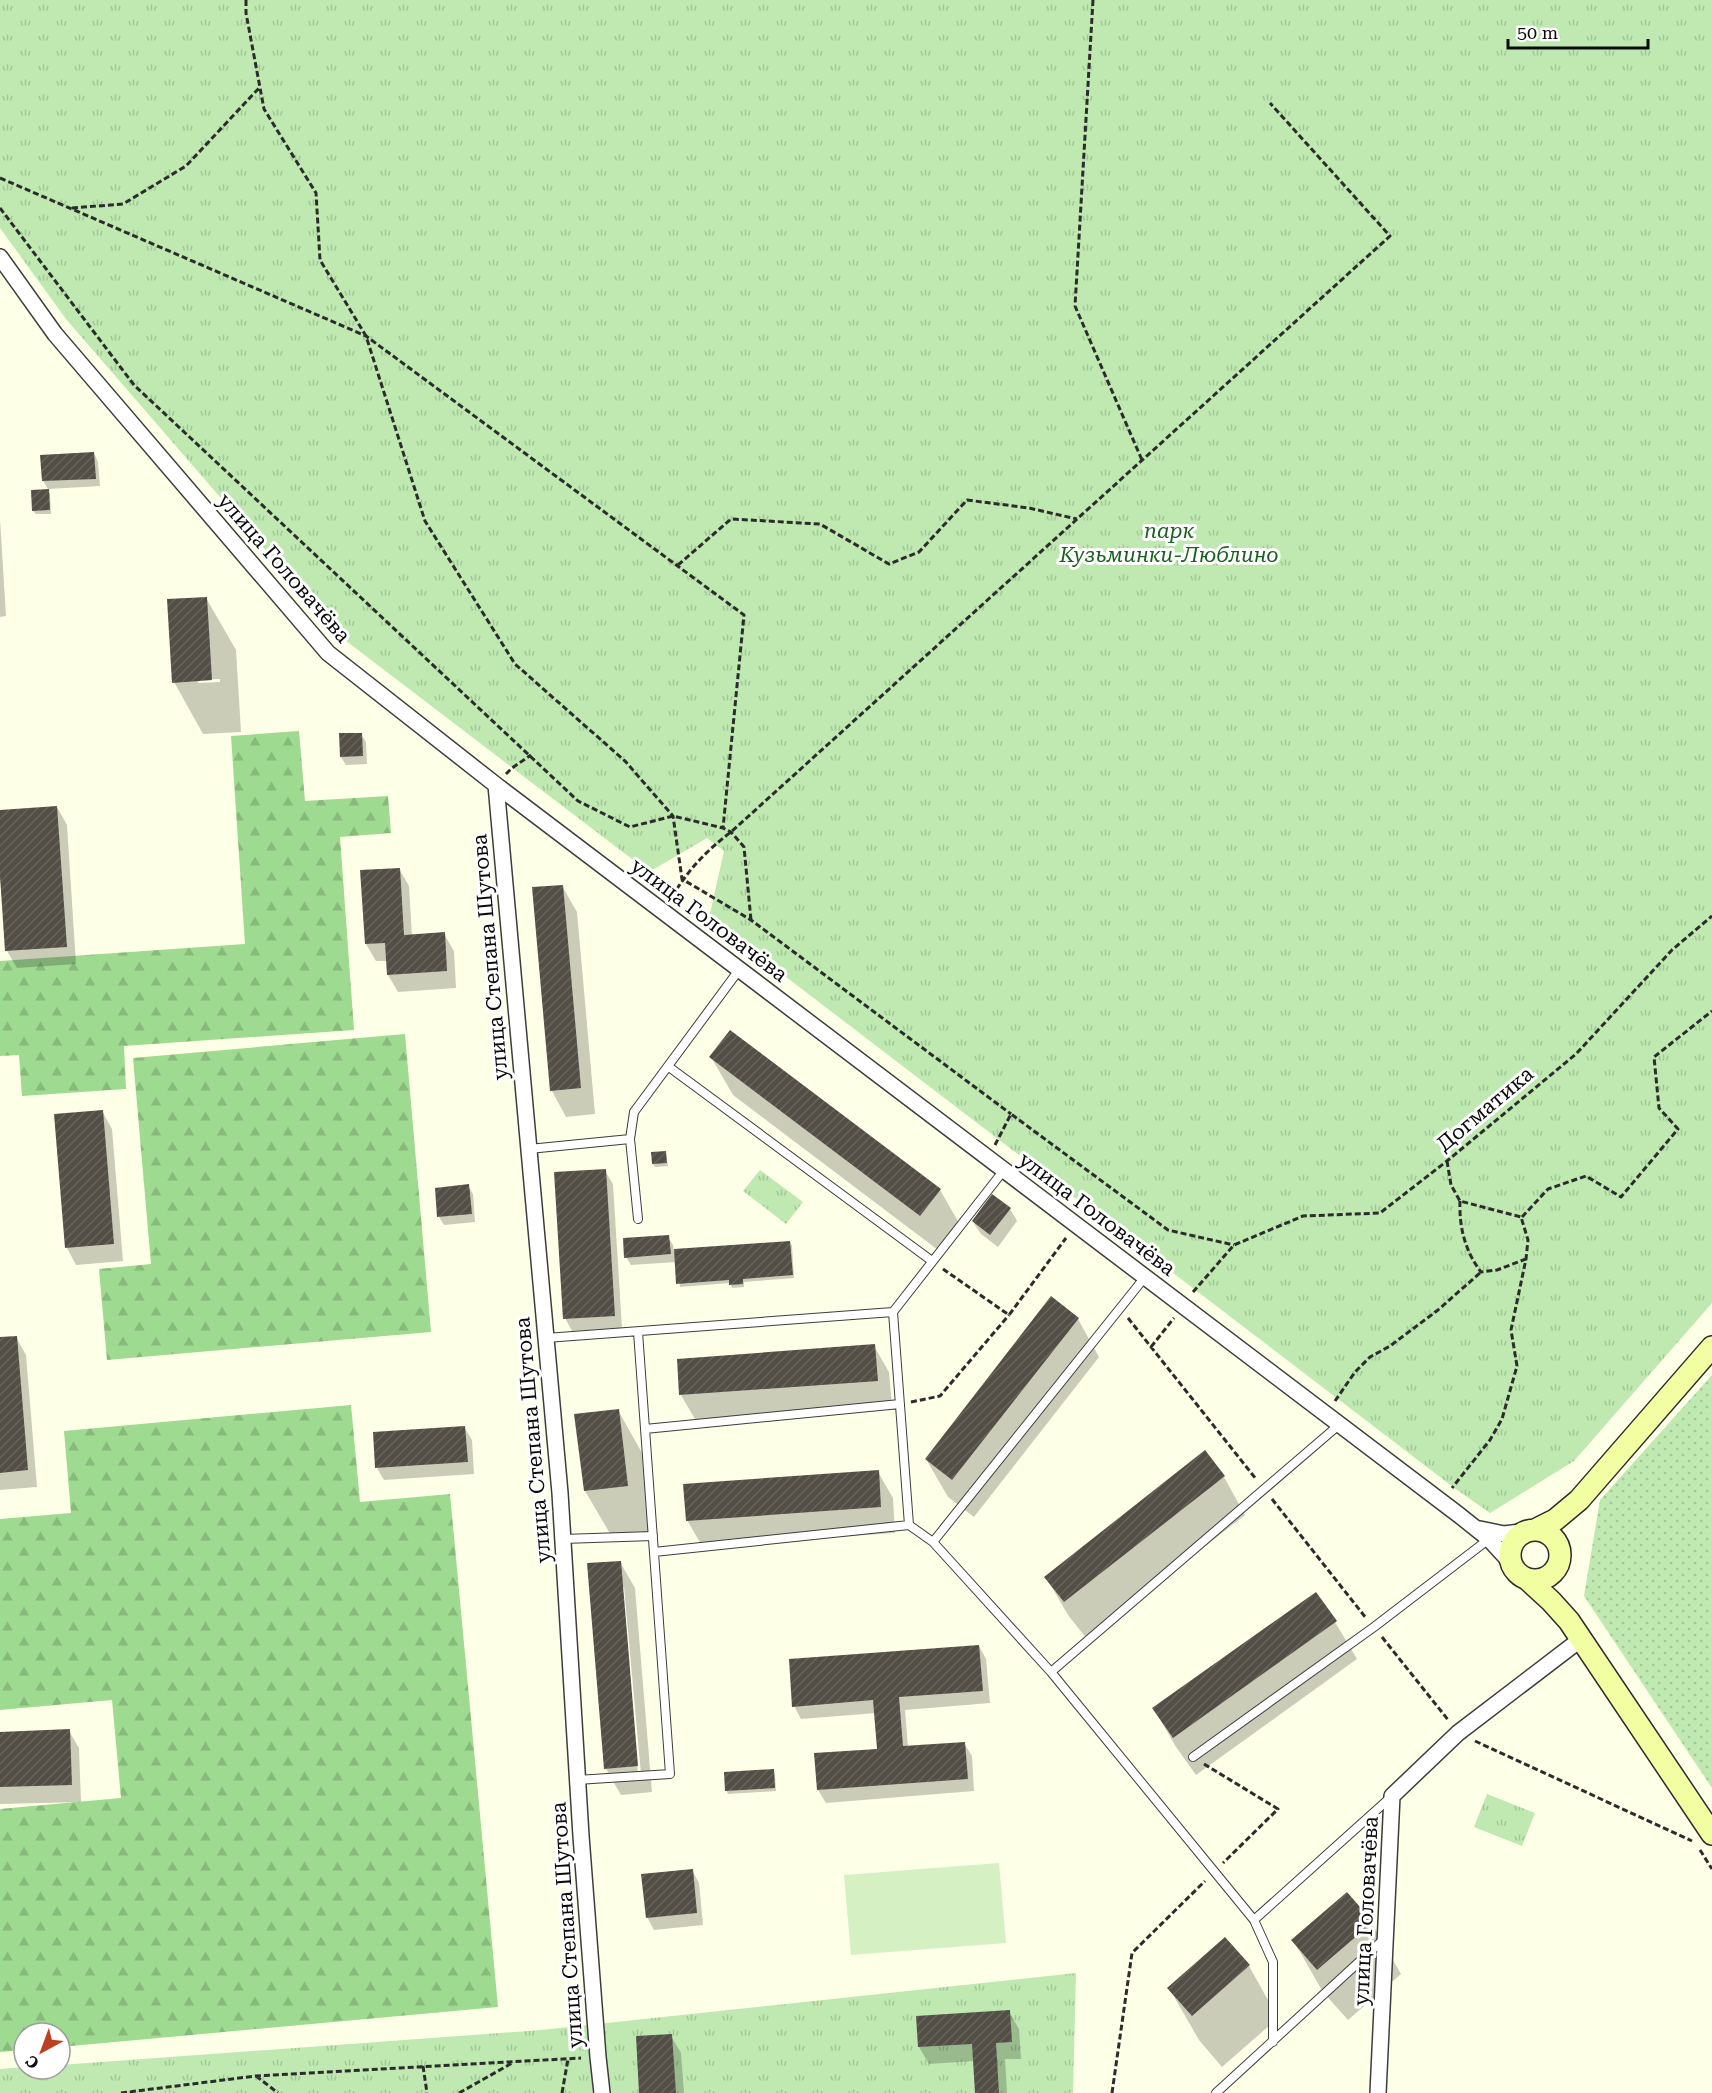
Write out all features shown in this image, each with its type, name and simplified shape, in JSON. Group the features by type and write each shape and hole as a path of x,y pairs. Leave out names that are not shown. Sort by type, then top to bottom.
{"street":[{"name":"улица Головачёва","path":"0,257 55,334 328,653 496,785 1145,1277 1180,1312 1328,1415 1445,1503 1483,1534 1511,1563"},
{"name":"улица Степана Шутова","path":"496,785 546,1338 602,2093"},
{"path":"1712,1347 1579,1500 1555,1520 1521,1534 1511,1547 1511,1563 1520,1576 1527,1579 1551,1601 1569,1621 1712,1834"},
{"path":"1569,1621 1560,1598 1560,1560 1566,1526 1579,1500"},
{"name":"улица Головачёва","path":"1483,1534 1532,1531"},
{"path":"1527,1579 1542,1580 1550,1576 1560,1560 1556,1541 1550,1535 1532,1531"},
{"name":"улица Головачёва","path":"1378,2093 1392,1796 1458,1733 1581,1640"}],"lane":[{"path":"638,1219 630,1138 634,1112 739,970"},
{"path":"669,1066 932,1261"},
{"path":"529,1149 630,1138"},
{"path":"909,1525 893,1312 1004,1170"},
{"path":"933,1542 1145,1277"},
{"path":"546,1338 893,1312"},
{"path":"577,1780 670,1774 638,1332"},
{"path":"645,1429 900,1404"},
{"path":"1051,1672 1340,1424"},
{"path":"654,1552 909,1525 933,1542 1051,1672 1254,1920 1273,1962 1273,2042"},
{"path":"1193,1757 1374,1627 1483,1534"},
{"path":"562,1539 653,1536"},
{"path":"1254,1920 1392,1796"},
{"path":"1216,2093 1386,1938"}],"path":[{"path":"246,0 246,13 264,108 316,193 320,260 366,336 425,521 515,664 625,761 673,816 682,879"},
{"path":"1093,0 1075,306 1142,460"},
{"path":"70,208 123,204 186,166 260,87"},
{"path":"664,913 682,879 714,844 1390,236 1270,103"},
{"path":"0,178 366,336 744,615 723,828"},
{"path":"0,208 134,385 578,801 630,827 673,816 731,831 744,847 751,920"},
{"path":"678,566 731,519 820,524 889,564 919,552 968,500 1029,508 1077,519"},
{"path":"496,785 512,768 531,755"},
{"path":"682,879 751,920 1168,1230 1234,1245 1195,1290 1151,1347"},
{"name":"Догматика","path":"1234,1245 1303,1216 1380,1213 1447,1161 1576,1054 1672,950 1712,916"},
{"path":"1521,1217 1548,1189 1586,1176 1621,1197 1678,1129 1659,1108 1654,1057 1712,1011"},
{"path":"986,1156 999,1140 1011,1114"},
{"path":"1447,1161 1451,1185 1460,1201 1459,1220 1464,1241 1472,1260 1481,1272"},
{"path":"1460,1201 1521,1217"},
{"path":"1445,1503 1453,1487 1490,1440 1502,1419 1517,1366 1511,1330 1528,1240 1521,1217"},
{"path":"900,1404 940,1396 1009,1315 1076,1224"},
{"path":"1328,1415 1344,1387 1363,1365 1438,1310 1481,1272 1497,1270 1526,1259"},
{"path":"932,1261 1009,1315"},
{"path":"1120,1309 1458,1733 1696,1842 1712,1869"},
{"path":"1112,2093 1132,1953 1278,1809 1193,1757"},
{"path":"121,2093 255,2076 598,2057"},
{"path":"562,2093 568,2059"},
{"path":"459,2093 516,2061"},
{"path":"423,2066 427,2093"},
{"path":"255,2076 278,2093"}],"green space":[{"name":"парк Кузьминки-Люблино","path":"0,0 1712,0 1712,1303 1574,1461 1490,1513 1453,1487 709,918 724,851 707,838 649,872 341,637 66,319 0,228"},
{"path":"299,731 305,801 388,796 391,833 340,837 354,1030 124,1046 126,1089 22,1096 19,1055 0,1056 0,961 245,944 231,736"},
{"path":"405,1034 431,1332 107,1360 99,1269 151,1264 133,1058"},
{"path":"760,1170 803,1202 786,1224 743,1191"},
{"path":"1712,1375 1712,1788 1584,1596 1600,1500"},
{"path":"351,1405 360,1502 450,1494 498,2007 72,2046 72,2021 12,2021 12,2051 0,2052 0,1809 121,1798 112,1700 0,1710 0,1519 71,1513 64,1431"},
{"path":"1487,1794 1535,1813 1522,1846 1474,1827"},
{"path":"999,1863 1006,1943 851,1955 844,1875"},
{"path":"1076,1973 1073,2093 0,2093 0,2069 12,2068 12,2081 72,2081 72,2064 541,2030"}],"building":[{"path":"94,452 96,479 42,481 40,455"},
{"path":"49,489 50,510 32,511 31,490"},
{"path":"207,597 212,680 172,683 167,599"},
{"path":"339,733 362,733 363,756 340,757"},
{"path":"57,806 67,947 5,951 0,876 0,810"},
{"path":"400,868 404,935 445,932 447,971 387,975 385,943 365,944 360,870"},
{"path":"563,885 581,1088 550,1091 532,887"},
{"path":"730,1030 941,1189 920,1216 709,1057"},
{"path":"103,1110 114,1244 65,1248 54,1114"},
{"path":"666,1151 667,1163 652,1164 651,1152"},
{"path":"606,1169 615,1316 563,1319 554,1172"},
{"path":"469,1184 472,1214 437,1217 435,1188"},
{"path":"992,1194 1011,1208 990,1235 972,1221"},
{"path":"669,1235 671,1254 624,1258 623,1238"},
{"path":"790,1241 793,1275 743,1279 743,1284 729,1285 729,1280 676,1284 674,1249"},
{"path":"1051,1296 1079,1318 952,1480 925,1459"},
{"path":"17,1336 28,1470 0,1473 0,1337"},
{"path":"875,1344 878,1381 679,1395 677,1359"},
{"path":"619,1409 628,1486 584,1491 574,1414"},
{"path":"465,1426 468,1462 375,1468 373,1432"},
{"path":"1205,1450 1225,1476 1064,1602 1044,1577"},
{"path":"879,1470 881,1507 686,1521 683,1484"},
{"path":"621,1561 638,1766 604,1769 587,1563"},
{"path":"1316,1592 1337,1621 1173,1738 1152,1708"},
{"path":"979,1645 983,1691 899,1697 903,1746 965,1742 968,1779 817,1790 814,1753 877,1749 873,1700 792,1707 789,1659"},
{"path":"70,1729 72,1785 0,1787 0,1732"},
{"path":"774,1769 775,1788 725,1791 724,1772"},
{"path":"693,1869 697,1913 646,1918 641,1874"},
{"path":"1347,1892 1373,1922 1317,1970 1291,1940"},
{"path":"1225,1937 1250,1965 1192,2016 1167,1988"},
{"path":"1010,2010 1012,2042 996,2043 999,2093 975,2093 972,2044 918,2047 916,2016"},
{"path":"672,2034 676,2093 639,2093 636,2036"}]}
